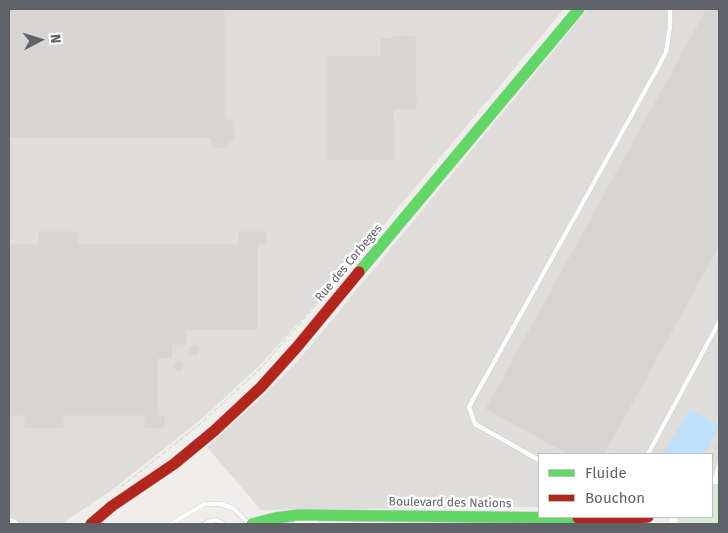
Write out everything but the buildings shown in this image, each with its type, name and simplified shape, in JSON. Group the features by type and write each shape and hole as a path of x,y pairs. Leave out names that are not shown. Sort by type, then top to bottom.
{"street":[{"name":"Rue des Corbeges","path":"91,524 112,506 174,464 214,431 267,380 579,9"},
{"name":"Rue des Corbeges","path":"98,524 112,506"},
{"name":"Boulevard des Nations","path":"251,524 299,515 634,518"},
{"path":"337,524 339,520 386,520 410,517"},
{"path":"9,522 14,524"},
{"path":"298,524 314,524"}],"lane":[{"path":"538,459 475,424 469,407 656,73 666,52 670,26 670,9"},
{"path":"649,453 719,322"},
{"path":"716,480 719,464"},
{"path":"171,524 204,504 221,504 233,508 251,524"},
{"path":"205,524 216,520 223,524"}],"path":[{"path":"119,488 200,424 260,369 339,280"},
{"path":"713,455 719,444"}],"shaded area":[{"path":"9,9 564,9 339,279 259,366 205,416 112,490 61,524 9,524"},
{"path":"588,9 719,9 719,471 713,471 713,453 538,453 538,507 261,510 207,447 266,393 303,355"}],"green space":[{"path":"713,484 719,485 719,524 678,524 678,518 713,518"}],"water":[{"path":"689,411 693,411 718,425 705,453 664,453"}],"traffic: fast":[{"path":"359,272 579,9"},
{"path":"252,524 275,518 299,515 538,518"}],"traffic: jam":[{"path":"91,524 112,506 174,464 214,431 261,387 359,272"},
{"path":"578,518 634,518"}]}
